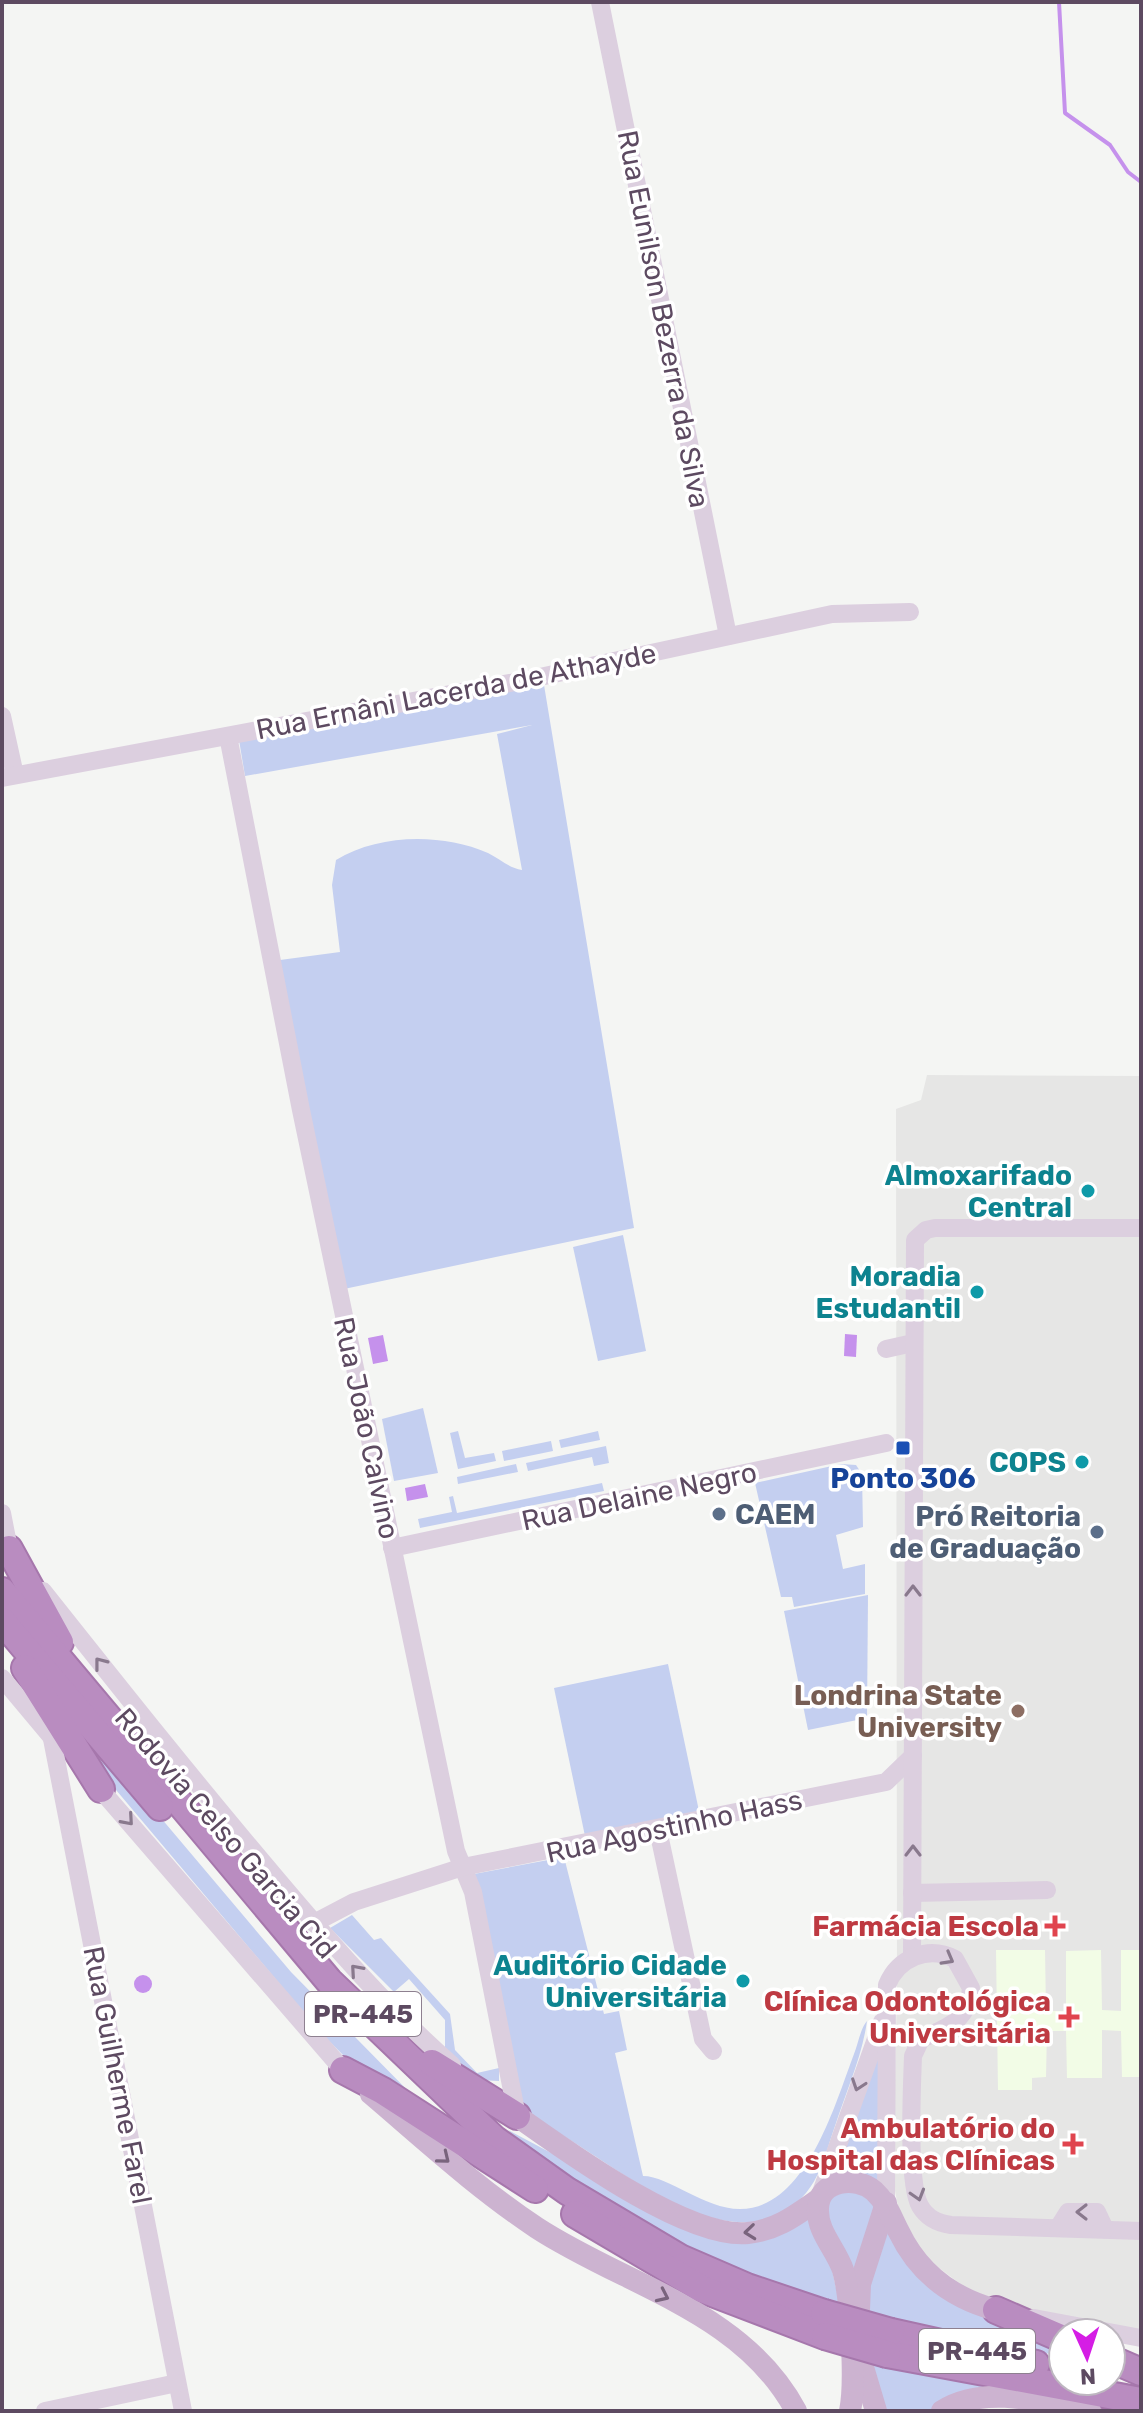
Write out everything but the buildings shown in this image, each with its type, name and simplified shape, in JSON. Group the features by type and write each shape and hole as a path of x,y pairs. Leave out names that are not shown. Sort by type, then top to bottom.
{"highway":[{"path":"6,1545 87,1691"},
{"name":"Rodovia Celso Garcia Cid","path":"2,1591 329,1981 494,2139 567,2191 680,2258 824,2324"},
{"path":"2,1624 101,1789"},
{"name":"Rodovia Celso Garcia Cid","path":"2,1624 271,1937 378,2053 535,2189 612,2240 702,2289 889,2343 1141,2401"},
{"path":"329,1981 451,2077 517,2116"},
{"path":"343,2070 383,2091 535,2189"},
{"path":"996,2310 1047,2332"},
{"name":"Rodovia Celso Garcia Cid","path":"889,2343 1047,2367"}],"main road":[{"name":"PR-445","path":"343,2070 438,2153 530,2223 628,2280 726,2329 769,2369 796,2411"},
{"name":"Rodovia Celso Garcia Cid","path":"517,2116 620,2184 714,2230 733,2233 765,2230 789,2220 832,2186 852,2181 871,2188 886,2203"},
{"path":"819,2199 820,2225 839,2259 846,2284 853,2391 850,2411"},
{"path":"886,2203 907,2250 932,2278 960,2298 996,2310"},
{"path":"876,2411 863,2371 859,2302 860,2284 886,2203"},
{"name":"PR-445","path":"942,2411 979,2398 1090,2411"}],"street":[{"name":"Rua Eunilson Bezerra da Silva","path":"600,2 728,636"},
{"name":"Rua Ernâni Lacerda de Athayde","path":"8,776 526,680 832,614 910,612"},
{"path":"2,716 8,776"},
{"name":"Rua João Calvino","path":"228,736 301,1110 392,1548 456,1851 473,1892 517,2116"},
{"path":"912,1957 915,1240 926,1230 1141,1228"},
{"path":"886,1349 913,1343"},
{"name":"Rua Delaine Negro","path":"392,1548 886,1443"},
{"path":"2,1513 6,1545"},
{"name":"Rodovia Celso Garcia Cid","path":"6,1545 195,1783 373,1990 432,2048 517,2116"},
{"name":"PR-445","path":"2,1678 343,2070"},
{"name":"Rua Guilherme Farel","path":"52,1739 183,2411"},
{"name":"Rua Agostinho Hass","path":"314,1923 354,1902 463,1867 886,1782 913,1756"},
{"path":"658,1830 703,2039 713,2051"},
{"path":"912,1893 1047,1890"},
{"path":"886,2203 887,1985 899,1967 912,1957 935,1952 949,1956 961,1967 971,1988 966,2012 948,2028 921,2039 915,2051 914,2175 920,2206 931,2219 951,2225 1058,2228 1068,2212 1097,2212 1105,2229 1141,2231"},
{"path":"819,2199 887,2012"},
{"path":"996,2310 1141,2338"},
{"path":"45,2411 177,2383"}],"shaded area":[{"path":"544,685 634,1228 344,1289 280,960 340,952 332,885 336,860 353,851 410,839 450,842 488,853 522,870 497,734 532,725 245,776 239,740"},
{"name":"Londrina State University","path":"927,1075 1141,1076 1141,2333 1127,2330 1127,2317 1068,2317 999,2302 967,2289 923,2256 898,2207 893,2180 897,1983 896,1109 921,1100"},
{"path":"623,1235 646,1351 598,1361 573,1247"},
{"path":"845,1334 857,1335 856,1357 844,1356"},
{"path":"383,1335 388,1361 373,1364 368,1338"},
{"path":"423,1408 438,1473 394,1481 382,1419"},
{"path":"458,1431 465,1458 494,1453 496,1461 458,1469 450,1433"},
{"path":"598,1431 600,1440 561,1448 559,1440"},
{"path":"551,1441 553,1451 504,1461 502,1451"},
{"path":"606,1446 609,1463 594,1466 592,1457 528,1471 526,1463"},
{"path":"516,1464 518,1472 458,1484 457,1477"},
{"path":"841,1464 856,1465 862,1474 863,1527 836,1535 843,1569 865,1564 865,1594 794,1607 792,1597 781,1597 755,1483"},
{"path":"602,1483 604,1491 420,1528 418,1519 452,1512 449,1497 453,1496 457,1513"},
{"path":"425,1484 428,1497 407,1501 405,1488"},
{"path":"868,1595 867,1718 808,1730 784,1611"},
{"path":"25,1657 291,1972 420,2103 357,2069 321,2033 84,1752"},
{"path":"668,1664 699,1811 585,1836 554,1688"},
{"path":"564,1857 604,2014 619,2011 627,2050 615,2053 643,2176 664,2181 727,2208 740,2209 763,2204 783,2192 815,2150 867,2021 858,2061 820,2169 806,2193 781,2213 754,2222 724,2220 694,2212 635,2182 521,2112 474,1874"},
{"path":"352,1915 374,1940 381,1938 450,2014 455,2050 477,2073 499,2068 499,2081 478,2080 445,2050 445,2020 409,1979 394,1992 330,1928"},
{"name":"Clínica Odontológica Universitária","path":"996,1950 1045,1950 1046,2011 1066,2011 1066,1951 1101,1950 1102,2010 1121,2011 1121,1950 1141,1950 1141,2077 1122,2077 1121,2031 1102,2030 1102,2078 1067,2078 1066,2031 1047,2031 1046,2077 1032,2078 1032,2090 998,2090"},
{"path":"143,1975 152,1984 143,1993 134,1984"},
{"path":"878,2048 880,2185 833,2180"},
{"path":"508,2130 700,2232 809,2213 829,2256 840,2306 753,2277 691,2250 559,2176"},
{"path":"851,2188 876,2205 856,2281 823,2213 827,2200"},
{"path":"886,2231 971,2311 999,2325 1047,2340 1047,2353 865,2313 865,2296"},
{"path":"867,2361 985,2386 955,2394 930,2411 881,2411"}],"waterway":[{"path":"1059,2 1065,113 1110,145 1128,172 1141,182"}],"place":[{"name":"Almoxarifado Central","path":"1088,1191"},
{"name":"Moradia Estudantil","path":"977,1292"},
{"name":"Ponto 306","path":"903,1448"},
{"name":"COPS","path":"1082,1462"},
{"name":"CAEM","path":"719,1514"},
{"name":"Pró Reitoria de Graduação","path":"1097,1532"},
{"name":"Londrina State University","path":"1018,1711"},
{"name":"Farmácia Escola","path":"1055,1926"},
{"name":"Auditório Cidade Universitária","path":"743,1981"},
{"name":"Clínica Odontológica Universitária","path":"1069,2017"},
{"name":"Ambulatório do Hospital das Clínicas","path":"1073,2144"}]}
